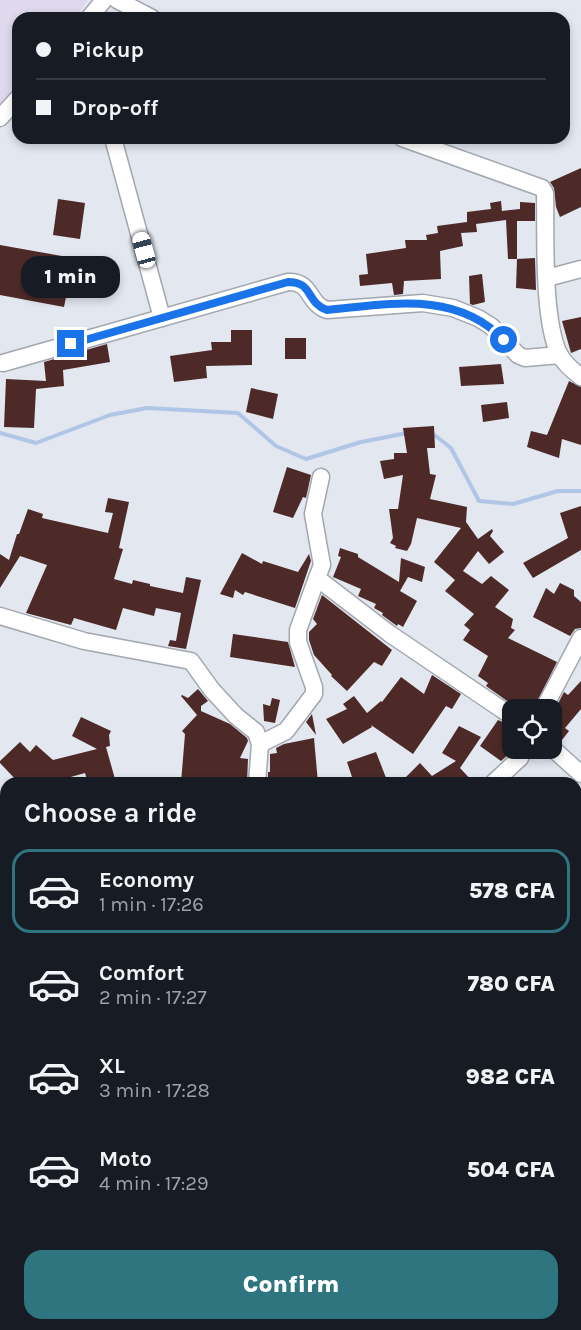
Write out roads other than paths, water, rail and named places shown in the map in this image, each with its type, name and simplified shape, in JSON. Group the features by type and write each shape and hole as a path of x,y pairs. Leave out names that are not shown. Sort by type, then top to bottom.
{"street":[{"path":"94,12 104,0"},
{"path":"117,0 140,12"},
{"path":"0,118 12,105"},
{"path":"115,144 162,318"},
{"path":"419,144 542,188 545,192 547,278 553,334 560,355 570,369 581,377"},
{"path":"547,278 581,269"},
{"path":"3,363 288,282 304,285 319,307 327,310 423,303 453,308 491,326 518,355 525,358 560,355"},
{"path":"261,744 286,731 314,694 314,687 298,642 298,630 322,565 313,514 321,477"},
{"path":"317,578 390,634 502,710"},
{"path":"0,616 84,641 191,661 212,690 236,716 256,732 261,744 258,777"},
{"path":"549,699 581,638"},
{"path":"562,757 581,774"},
{"path":"499,777 519,759"}],"waterway":[{"path":"0,433 36,443 110,415 147,408 238,413 276,446 306,459 361,442 407,433"},
{"path":"432,433 451,448 479,501 513,504 558,491 581,491"}]}
